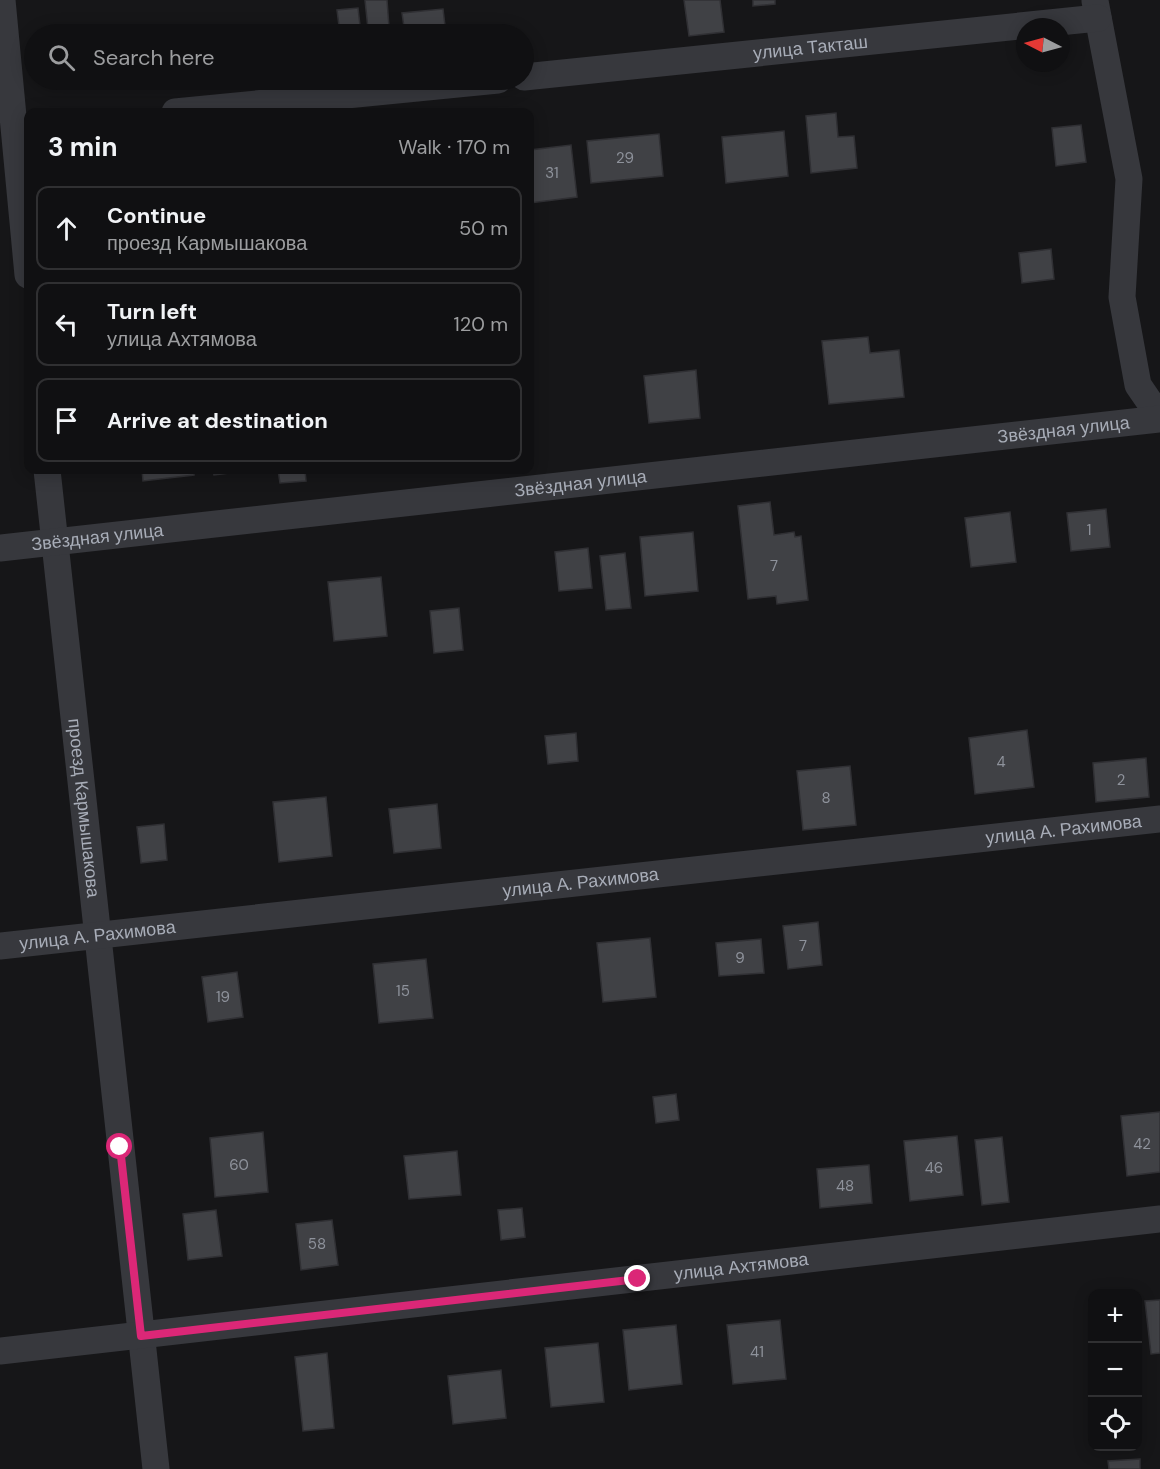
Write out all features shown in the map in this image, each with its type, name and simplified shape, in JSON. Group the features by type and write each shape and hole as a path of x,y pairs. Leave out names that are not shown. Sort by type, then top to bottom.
{"street":[{"path":"2,0 24,233"},
{"path":"1096,9 1129,179 1122,297 1138,385 1160,418"},
{"name":"улица Такташ","path":"534,76 1096,9"},
{"path":"215,108 397,90"},
{"name":"Звёздная улица","path":"0,548 1160,418"},
{"name":"проезд Кармышакова","path":"47,474 156,1469"},
{"name":"улица А. Рахимова","path":"0,946 1160,819"},
{"name":"улица Ахтямова","path":"0,1351 1160,1220"}],"building":[{"path":"365,0 387,0 389,24 367,24"},
{"path":"684,0 720,0 724,32 689,36"},
{"path":"753,0 775,0 775,4 753,6"},
{"path":"358,8 360,24 339,24 337,10"},
{"path":"443,9 445,24 404,24 402,13"},
{"path":"836,113 838,137 854,136 857,168 811,173 806,116"},
{"path":"1081,125 1086,162 1056,166 1052,128"},
{"path":"784,131 788,176 726,183 722,137"},
{"path":"659,134 663,176 591,183 587,141"},
{"path":"571,145 577,197 534,202 534,150"},
{"path":"1051,249 1054,279 1022,283 1019,253"},
{"path":"868,337 870,353 899,350 904,397 829,404 822,341"},
{"path":"696,370 700,418 649,423 644,376"},
{"path":"142,474 194,474 194,475 143,481"},
{"path":"279,474 305,474 306,481 280,483"},
{"path":"770,502 774,535 794,532 795,537 801,536 808,600 777,604 776,596 748,599 738,506"},
{"path":"1106,509 1110,547 1071,551 1067,513"},
{"path":"1010,512 1016,562 971,567 965,518"},
{"path":"693,532 698,591 645,596 640,537"},
{"path":"588,548 592,588 559,591 555,552"},
{"path":"625,553 631,608 606,610 600,556"},
{"path":"381,577 387,636 334,641 328,582"},
{"path":"459,608 463,650 434,653 430,611"},
{"path":"1027,730 1034,787 975,794 969,738"},
{"path":"576,733 578,761 548,764 545,736"},
{"path":"1146,758 1149,797 1096,802 1093,763"},
{"path":"850,766 856,825 803,830 797,771"},
{"path":"326,797 332,856 279,862 273,802"},
{"path":"437,804 441,848 394,853 389,809"},
{"path":"164,824 167,860 141,863 137,827"},
{"path":"818,922 822,965 788,969 783,926"},
{"path":"650,938 656,997 603,1002 597,943"},
{"path":"761,939 764,973 719,976 716,943"},
{"path":"426,959 433,1018 379,1023 373,964"},
{"path":"237,972 243,1017 208,1022 202,977"},
{"path":"676,1094 679,1120 656,1123 653,1097"},
{"path":"1160,1112 1160,1172 1127,1176 1121,1116"},
{"path":"263,1132 268,1192 215,1197 210,1138"},
{"path":"957,1136 963,1195 910,1201 904,1141"},
{"path":"1002,1137 1009,1202 982,1205 975,1140"},
{"path":"457,1151 461,1195 409,1199 404,1156"},
{"path":"869,1165 872,1203 820,1208 817,1169"},
{"path":"522,1208 525,1237 501,1240 498,1210"},
{"path":"216,1210 222,1256 188,1260 183,1214"},
{"path":"332,1220 338,1265 301,1270 296,1224"},
{"path":"1160,1300 1160,1353 1151,1354 1145,1301"},
{"path":"780,1320 786,1379 733,1384 727,1325"},
{"path":"676,1325 682,1384 629,1390 623,1330"},
{"path":"598,1343 604,1402 551,1407 545,1348"},
{"path":"327,1353 334,1428 303,1431 295,1357"},
{"path":"501,1370 506,1418 453,1424 448,1376"},
{"path":"1140,1459 1140,1469 1109,1469 1108,1461"}],"route":[{"path":"120,1147 141,1336 638,1279"}]}
